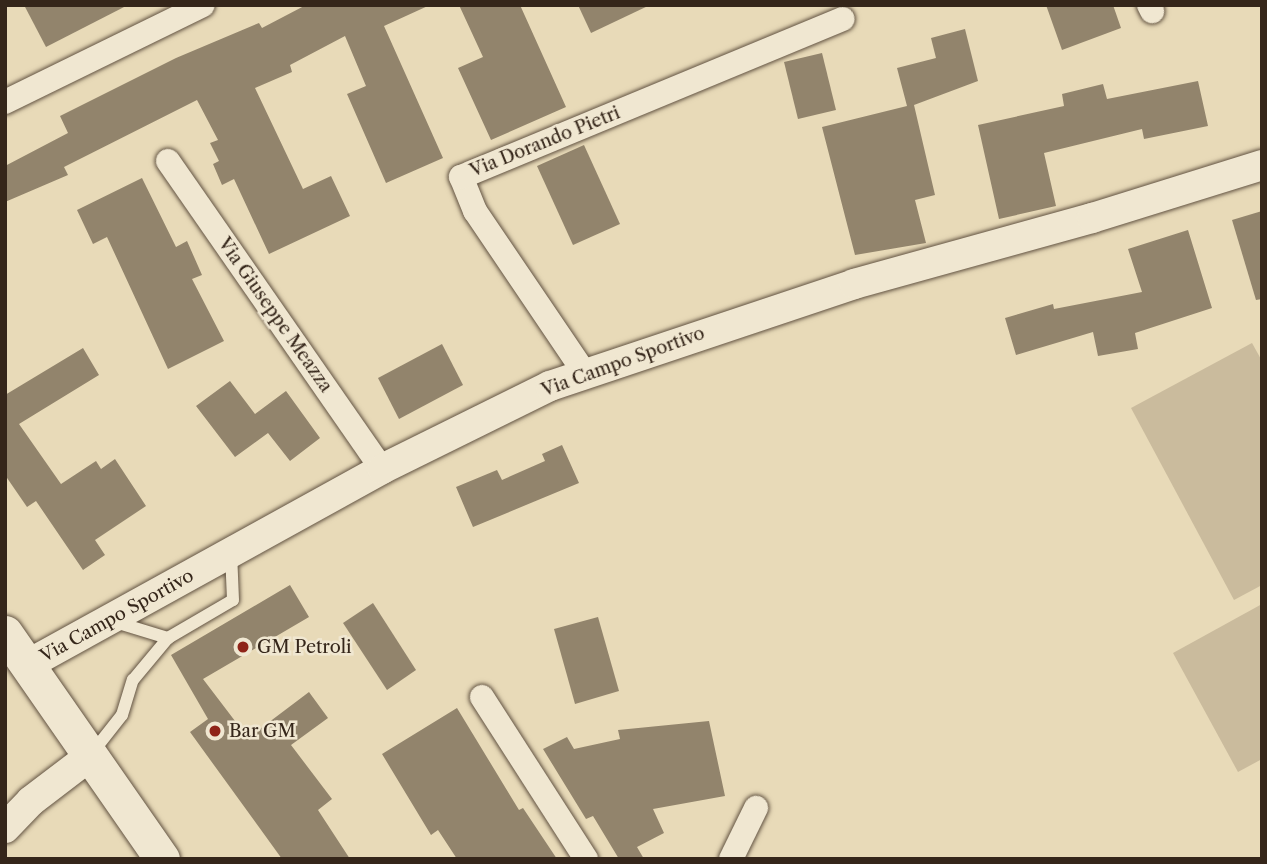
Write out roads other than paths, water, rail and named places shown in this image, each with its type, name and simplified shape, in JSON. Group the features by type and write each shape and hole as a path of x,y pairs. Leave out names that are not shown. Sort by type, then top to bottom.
{"main road":[{"path":"5,633 162,859"}],"street":[{"path":"5,102 203,5"},
{"name":"Via Dorando Pietri","path":"583,372 475,211 461,177 843,19"},
{"name":"Via Giuseppe Meazza","path":"168,160 382,469"},
{"name":"Via Campo Sportivo","path":"27,665 382,469 583,372 854,284 1092,218 1262,164"},
{"path":"482,697 586,859"},
{"path":"5,828 31,801 90,756"},
{"path":"731,859 756,808"}],"lane":[{"path":"90,756 122,715 133,680 168,638 233,600 231,552"},
{"path":"108,620 168,638"}],"place":[{"name":"GM Petroli","path":"243,647"},
{"name":"Bar GM","path":"215,731"}]}
